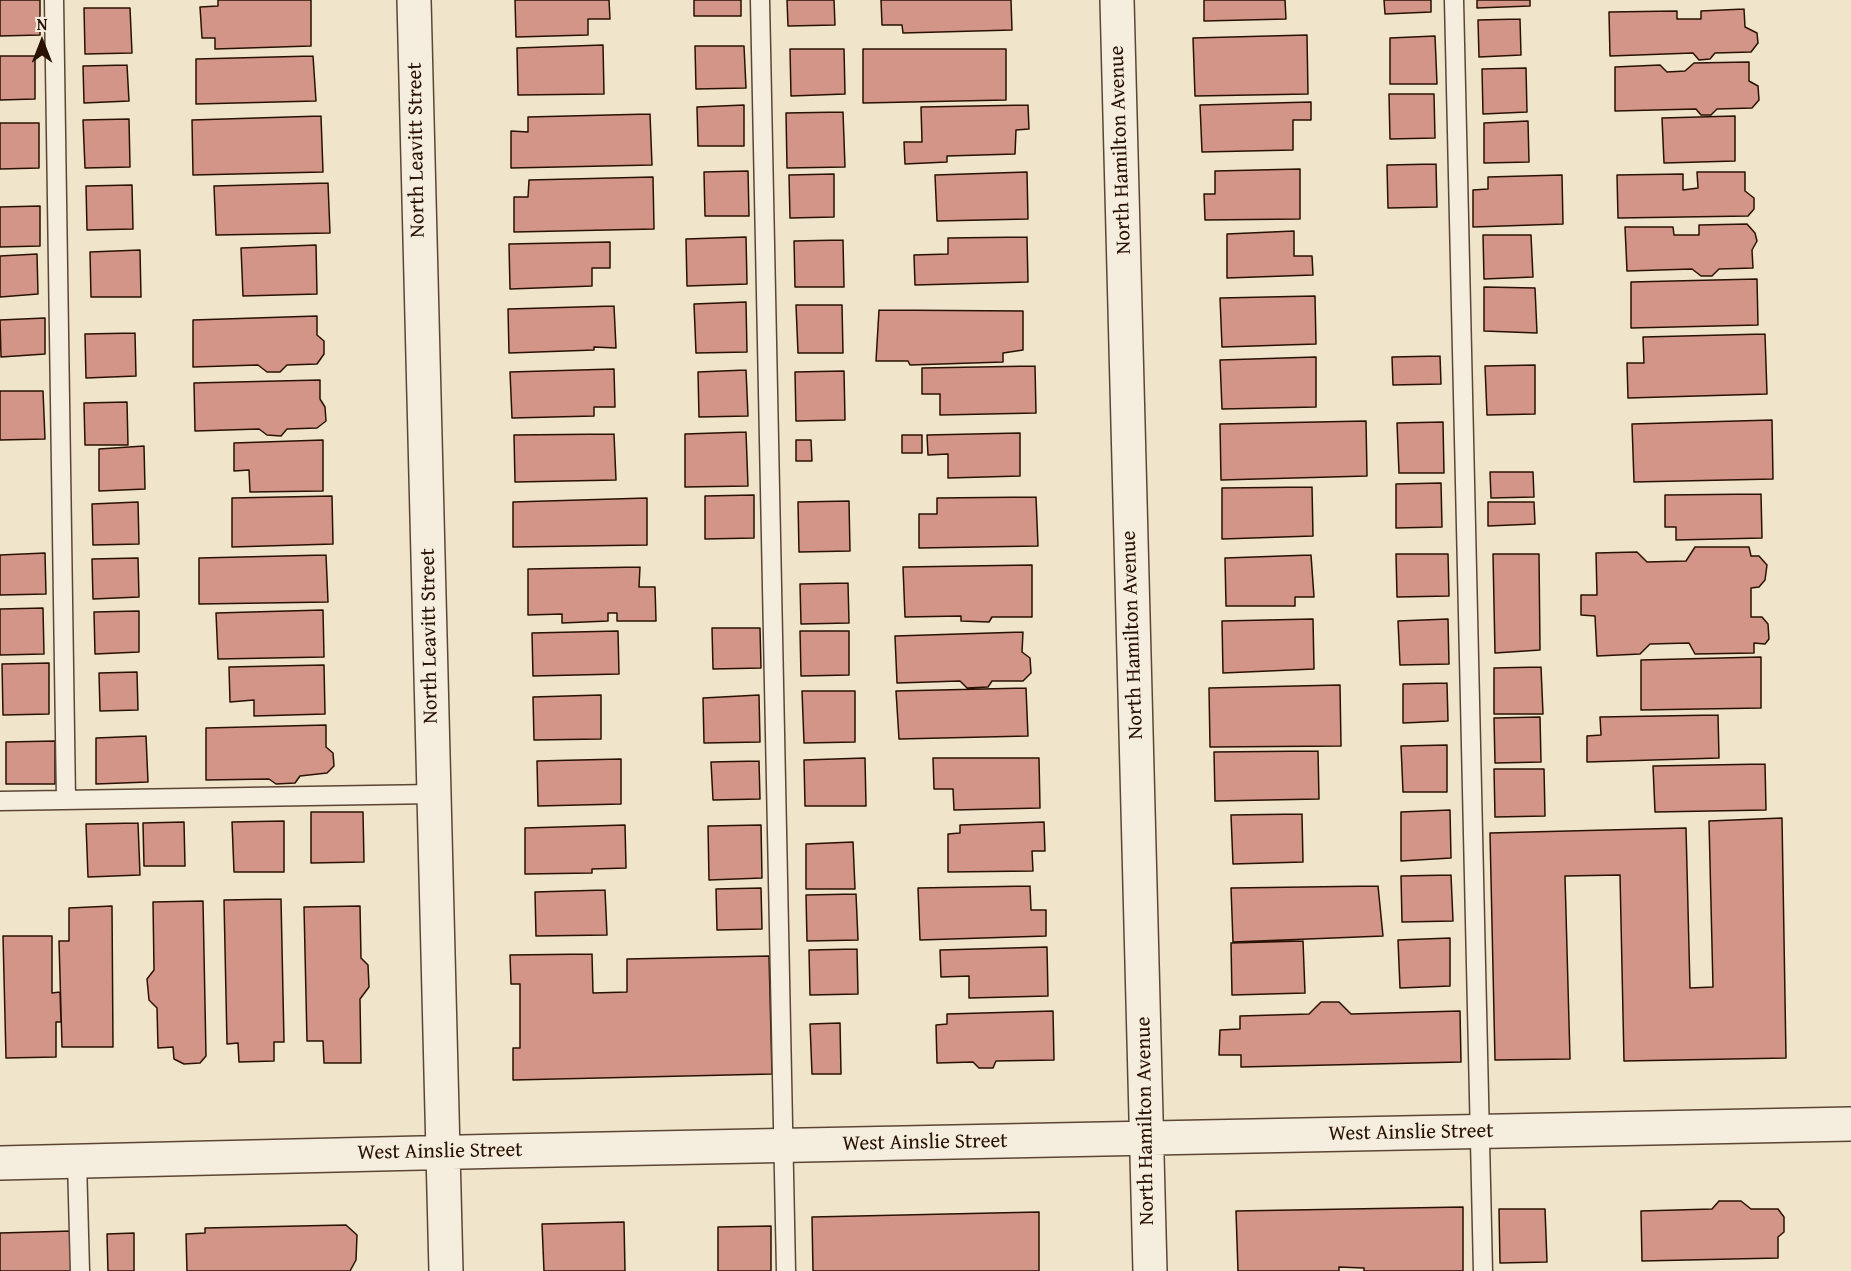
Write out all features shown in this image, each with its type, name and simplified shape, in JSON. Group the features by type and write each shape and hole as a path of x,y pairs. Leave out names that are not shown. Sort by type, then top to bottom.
{"street":[{"name":"North Leavitt Street","path":"414,0 446,1271"},
{"name":"North Hamilton Avenue","path":"1117,0 1150,1271"},
{"name":"West Ainslie Street","path":"0,1163 1851,1124"}],"lane":[{"path":"54,0 66,800"},
{"path":"760,0 786,1271"},
{"path":"1454,0 1483,1271"},
{"path":"0,801 434,794"},
{"path":"77,1161 80,1271"}],"building":[{"path":"0,0 40,0 40,35 0,36"},
{"path":"218,0 311,0 311,46 215,49 215,38 202,38 200,7 218,6"},
{"path":"515,0 609,0 610,19 588,19 588,35 516,37"},
{"path":"694,0 741,0 741,16 694,16"},
{"path":"787,0 834,0 835,25 788,26"},
{"path":"881,0 1011,0 1012,30 903,33 902,25 882,25"},
{"path":"1204,0 1285,0 1286,19 1204,21"},
{"path":"1384,0 1431,0 1431,12 1385,14"},
{"path":"1477,0 1530,0 1530,6 1477,8"},
{"path":"84,8 130,8 132,53 85,54"},
{"path":"1744,9 1745,27 1757,33 1758,43 1751,52 1715,53 1710,59 1699,60 1693,53 1610,56 1609,12 1677,11 1677,19 1701,19 1701,11"},
{"path":"1520,19 1521,55 1479,57 1478,20"},
{"path":"1307,35 1308,94 1195,96 1193,38"},
{"path":"1435,36 1437,84 1390,84 1390,38"},
{"path":"603,45 604,94 518,95 517,48"},
{"path":"695,46 744,46 746,88 696,89"},
{"path":"790,49 844,49 845,94 791,96"},
{"path":"863,49 1006,49 1006,100 863,103"},
{"path":"0,56 35,56 35,99 0,100"},
{"path":"313,56 316,101 196,104 196,59"},
{"path":"1749,62 1749,81 1758,86 1759,100 1752,108 1717,109 1711,115 1701,115 1696,109 1615,111 1615,67 1660,65 1667,72 1685,71 1694,63"},
{"path":"127,65 129,101 84,103 83,66"},
{"path":"1526,68 1527,112 1483,114 1482,69"},
{"path":"1389,94 1434,94 1435,138 1390,139"},
{"path":"1311,102 1311,120 1293,120 1293,150 1202,152 1200,105"},
{"path":"744,105 744,146 698,146 697,107"},
{"path":"1028,105 1029,129 1016,130 1015,154 947,156 947,162 905,164 904,142 922,142 921,107"},
{"path":"843,112 845,167 787,168 786,113"},
{"path":"650,114 652,165 511,168 511,131 528,132 528,117"},
{"path":"321,116 323,172 193,175 192,120"},
{"path":"1735,116 1735,161 1664,163 1662,118"},
{"path":"129,119 130,167 85,168 83,120"},
{"path":"1528,121 1529,162 1484,163 1484,123"},
{"path":"0,123 39,123 39,168 0,169"},
{"path":"1436,164 1437,207 1388,208 1387,165"},
{"path":"1300,169 1300,219 1205,220 1204,194 1215,194 1215,171"},
{"path":"748,171 749,216 705,216 704,172"},
{"path":"1027,172 1028,219 937,221 935,175"},
{"path":"1697,172 1745,172 1745,191 1754,198 1754,209 1748,216 1618,218 1617,175 1683,174 1683,190 1698,188"},
{"path":"834,174 834,217 790,218 789,175"},
{"path":"1562,175 1563,224 1473,227 1473,190 1488,189 1488,177"},
{"path":"653,177 654,229 514,232 514,197 528,197 529,180"},
{"path":"328,183 330,233 216,235 214,186"},
{"path":"132,185 133,229 87,230 86,186"},
{"path":"40,206 40,246 0,247 0,207"},
{"path":"1747,224 1755,233 1757,241 1752,250 1753,268 1719,269 1712,276 1701,276 1692,269 1627,271 1625,227 1673,227 1674,235 1699,235 1699,225"},
{"path":"1294,231 1294,256 1312,256 1313,275 1227,278 1227,234"},
{"path":"1483,235 1531,235 1533,277 1484,279"},
{"path":"746,237 747,284 687,286 686,239"},
{"path":"1027,237 1028,282 915,285 914,255 948,254 948,238"},
{"path":"843,240 844,287 795,287 794,241"},
{"path":"610,242 610,268 592,268 592,286 510,289 509,244"},
{"path":"316,245 317,294 243,296 241,248"},
{"path":"140,250 141,297 91,297 90,252"},
{"path":"37,254 38,294 0,297 0,256"},
{"path":"1757,279 1758,325 1631,328 1631,282"},
{"path":"1484,287 1535,288 1537,333 1484,331"},
{"path":"1315,296 1316,344 1222,347 1220,298"},
{"path":"746,302 747,352 696,353 694,304"},
{"path":"796,305 842,305 843,353 798,353"},
{"path":"614,306 616,348 594,347 594,350 509,353 508,309"},
{"path":"879,310 1023,311 1023,350 1003,353 1003,362 910,365 908,361 876,361"},
{"path":"317,316 317,335 324,341 324,354 317,364 287,365 280,372 267,372 258,365 193,367 193,320"},
{"path":"45,318 45,354 1,357 0,320"},
{"path":"135,333 136,376 86,378 85,334"},
{"path":"1765,334 1767,394 1628,398 1627,363 1644,363 1643,337"},
{"path":"1440,356 1441,384 1393,385 1392,357"},
{"path":"1316,357 1316,407 1222,409 1220,360"},
{"path":"1535,365 1535,414 1487,415 1485,366"},
{"path":"1035,366 1036,413 940,415 940,394 922,394 922,368"},
{"path":"614,369 615,407 594,407 594,416 512,418 510,372"},
{"path":"746,370 748,416 699,417 698,372"},
{"path":"844,371 845,420 796,421 795,372"},
{"path":"320,380 320,399 325,407 326,421 317,428 287,429 281,436 267,435 259,429 195,431 194,383"},
{"path":"0,391 43,391 45,439 0,440"},
{"path":"127,402 128,445 85,445 84,403"},
{"path":"1772,420 1773,479 1634,482 1632,424"},
{"path":"1366,421 1367,476 1221,480 1220,424"},
{"path":"1443,422 1444,473 1399,473 1397,423"},
{"path":"746,432 748,486 685,487 685,434"},
{"path":"1020,433 1020,476 948,478 948,454 928,455 927,435"},
{"path":"614,434 616,480 515,482 514,435"},
{"path":"902,435 922,435 922,453 902,453"},
{"path":"323,440 323,491 250,492 249,470 234,471 234,443"},
{"path":"796,440 811,440 812,461 796,461"},
{"path":"144,446 145,489 99,491 99,449"},
{"path":"1490,472 1533,472 1534,497 1491,498"},
{"path":"1441,483 1442,527 1396,528 1396,484"},
{"path":"1312,487 1313,536 1222,539 1222,488"},
{"path":"1761,494 1762,538 1676,540 1676,527 1665,527 1665,495"},
{"path":"754,495 754,538 705,539 705,496"},
{"path":"332,496 333,544 232,547 232,498"},
{"path":"1036,497 1038,546 919,548 919,514 937,514 937,498"},
{"path":"647,498 647,545 513,547 513,502"},
{"path":"849,501 850,551 799,552 798,502"},
{"path":"138,502 139,544 93,545 92,504"},
{"path":"1488,502 1534,502 1535,524 1488,526"},
{"path":"1695,547 1749,547 1751,556 1759,556 1767,565 1765,580 1759,587 1751,588 1751,617 1762,617 1768,624 1769,639 1765,644 1754,643 1754,653 1695,654 1689,643 1650,644 1640,654 1597,656 1595,616 1581,615 1581,595 1597,595 1596,553 1637,552 1647,562 1686,561"},
{"path":"45,553 46,594 0,595 0,555"},
{"path":"1396,554 1448,554 1449,596 1397,597"},
{"path":"1493,554 1539,554 1540,650 1495,653"},
{"path":"326,555 328,602 199,604 199,558"},
{"path":"1311,555 1314,597 1295,597 1295,606 1226,606 1225,558"},
{"path":"138,558 139,597 93,599 92,559"},
{"path":"1032,565 1032,617 992,617 989,622 961,621 961,616 905,617 903,567"},
{"path":"640,567 639,587 655,587 656,621 617,621 617,613 608,613 608,621 562,623 562,614 528,615 528,569"},
{"path":"848,583 849,623 801,624 800,584"},
{"path":"43,608 44,654 0,655 0,609"},
{"path":"323,610 324,657 218,659 216,613"},
{"path":"139,611 139,652 95,654 94,612"},
{"path":"1313,619 1314,669 1223,673 1222,621"},
{"path":"1448,619 1449,664 1400,665 1398,621"},
{"path":"712,628 760,628 761,668 713,669"},
{"path":"618,631 619,674 533,676 532,633"},
{"path":"800,631 849,631 849,675 801,676"},
{"path":"1023,632 1022,652 1030,658 1031,673 1023,681 992,681 988,687 967,688 960,681 897,683 895,636"},
{"path":"1761,657 1761,708 1641,710 1641,660"},
{"path":"49,663 49,714 3,715 2,664"},
{"path":"324,665 325,714 254,716 254,700 230,702 229,667"},
{"path":"1541,667 1543,714 1494,714 1494,668"},
{"path":"137,672 138,710 100,711 99,673"},
{"path":"1447,683 1448,721 1403,723 1403,684"},
{"path":"1340,685 1341,746 1210,747 1209,688"},
{"path":"1026,688 1028,736 899,739 896,691"},
{"path":"802,691 855,691 855,742 804,743"},
{"path":"601,695 601,739 534,740 533,697"},
{"path":"759,695 760,742 704,743 703,698"},
{"path":"1718,715 1719,758 1587,762 1587,736 1601,735 1600,717"},
{"path":"1540,717 1541,762 1495,763 1494,718"},
{"path":"326,725 326,747 333,753 334,766 327,773 300,776 295,783 276,784 269,779 206,780 206,728"},
{"path":"146,736 148,782 96,784 96,738"},
{"path":"55,741 55,784 6,784 6,742"},
{"path":"1447,745 1447,792 1403,792 1401,746"},
{"path":"1318,751 1319,799 1215,801 1214,752"},
{"path":"865,758 866,806 805,806 804,760"},
{"path":"933,758 1039,758 1040,808 954,810 953,789 934,789"},
{"path":"621,759 621,804 538,806 537,761"},
{"path":"759,761 760,799 713,800 711,762"},
{"path":"1765,764 1766,810 1655,812 1653,766"},
{"path":"1494,769 1544,769 1545,816 1495,817"},
{"path":"1450,810 1451,858 1401,861 1401,812"},
{"path":"311,812 363,812 364,862 311,863"},
{"path":"1302,814 1303,862 1233,864 1231,815"},
{"path":"1782,818 1786,1058 1624,1061 1620,875 1565,876 1570,1059 1495,1060 1490,833 1686,828 1690,988 1713,987 1709,821"},
{"path":"284,821 284,872 234,872 232,822"},
{"path":"184,822 185,866 144,866 143,823"},
{"path":"1044,822 1045,851 1032,851 1033,871 948,872 948,834 960,833 960,825"},
{"path":"138,823 140,875 88,877 86,824"},
{"path":"625,825 626,868 592,869 592,873 525,874 525,828"},
{"path":"761,825 762,878 709,880 708,826"},
{"path":"853,842 855,889 806,889 806,844"},
{"path":"1451,875 1453,921 1402,922 1401,876"},
{"path":"1030,886 1031,910 1046,910 1046,936 920,940 918,888"},
{"path":"1378,886 1383,936 1233,942 1231,888"},
{"path":"761,888 762,929 717,930 716,889"},
{"path":"605,890 607,935 536,936 535,892"},
{"path":"856,894 858,940 807,941 806,895"},
{"path":"281,899 284,1042 274,1042 274,1061 239,1062 238,1043 227,1044 224,900"},
{"path":"203,901 206,1056 200,1063 184,1064 174,1059 173,1047 158,1048 157,1008 149,1000 147,979 154,970 153,902"},
{"path":"112,906 113,1047 62,1047 59,941 69,941 69,908"},
{"path":"360,906 361,958 368,965 369,987 360,999 361,1063 324,1063 323,1041 307,1041 304,907"},
{"path":"3,936 52,936 52,993 60,992 61,1022 56,1022 56,1057 6,1058"},
{"path":"1450,938 1450,986 1400,988 1398,940"},
{"path":"1303,941 1305,993 1232,995 1231,943"},
{"path":"1047,947 1048,996 969,998 969,976 941,977 940,950"},
{"path":"857,949 858,994 810,995 809,950"},
{"path":"592,954 593,993 627,992 627,959 769,956 772,1074 513,1080 513,1048 520,1048 520,984 511,984 510,955"},
{"path":"1321,1002 1339,1002 1351,1014 1460,1011 1461,1062 1241,1067 1241,1055 1219,1055 1220,1030 1240,1029 1240,1016 1309,1014"},
{"path":"1053,1011 1054,1060 996,1061 993,1068 979,1068 973,1062 937,1063 936,1025 947,1024 947,1014"},
{"path":"840,1023 841,1074 812,1074 810,1024"},
{"path":"1719,1201 1741,1201 1751,1209 1778,1209 1784,1217 1784,1232 1778,1237 1778,1258 1642,1261 1641,1211 1712,1209"},
{"path":"1463,1207 1463,1271 1364,1271 1364,1268 1339,1267 1339,1271 1238,1271 1236,1211"},
{"path":"1499,1209 1545,1209 1547,1262 1500,1263"},
{"path":"1039,1212 1039,1271 813,1271 812,1217"},
{"path":"624,1222 625,1271 544,1271 542,1224"},
{"path":"346,1225 357,1235 356,1260 350,1271 187,1271 186,1234 205,1233 205,1228"},
{"path":"771,1226 771,1271 718,1271 718,1227"},
{"path":"72,1231 73,1271 0,1271 0,1233"},
{"path":"134,1233 134,1271 108,1271 107,1234"}]}
